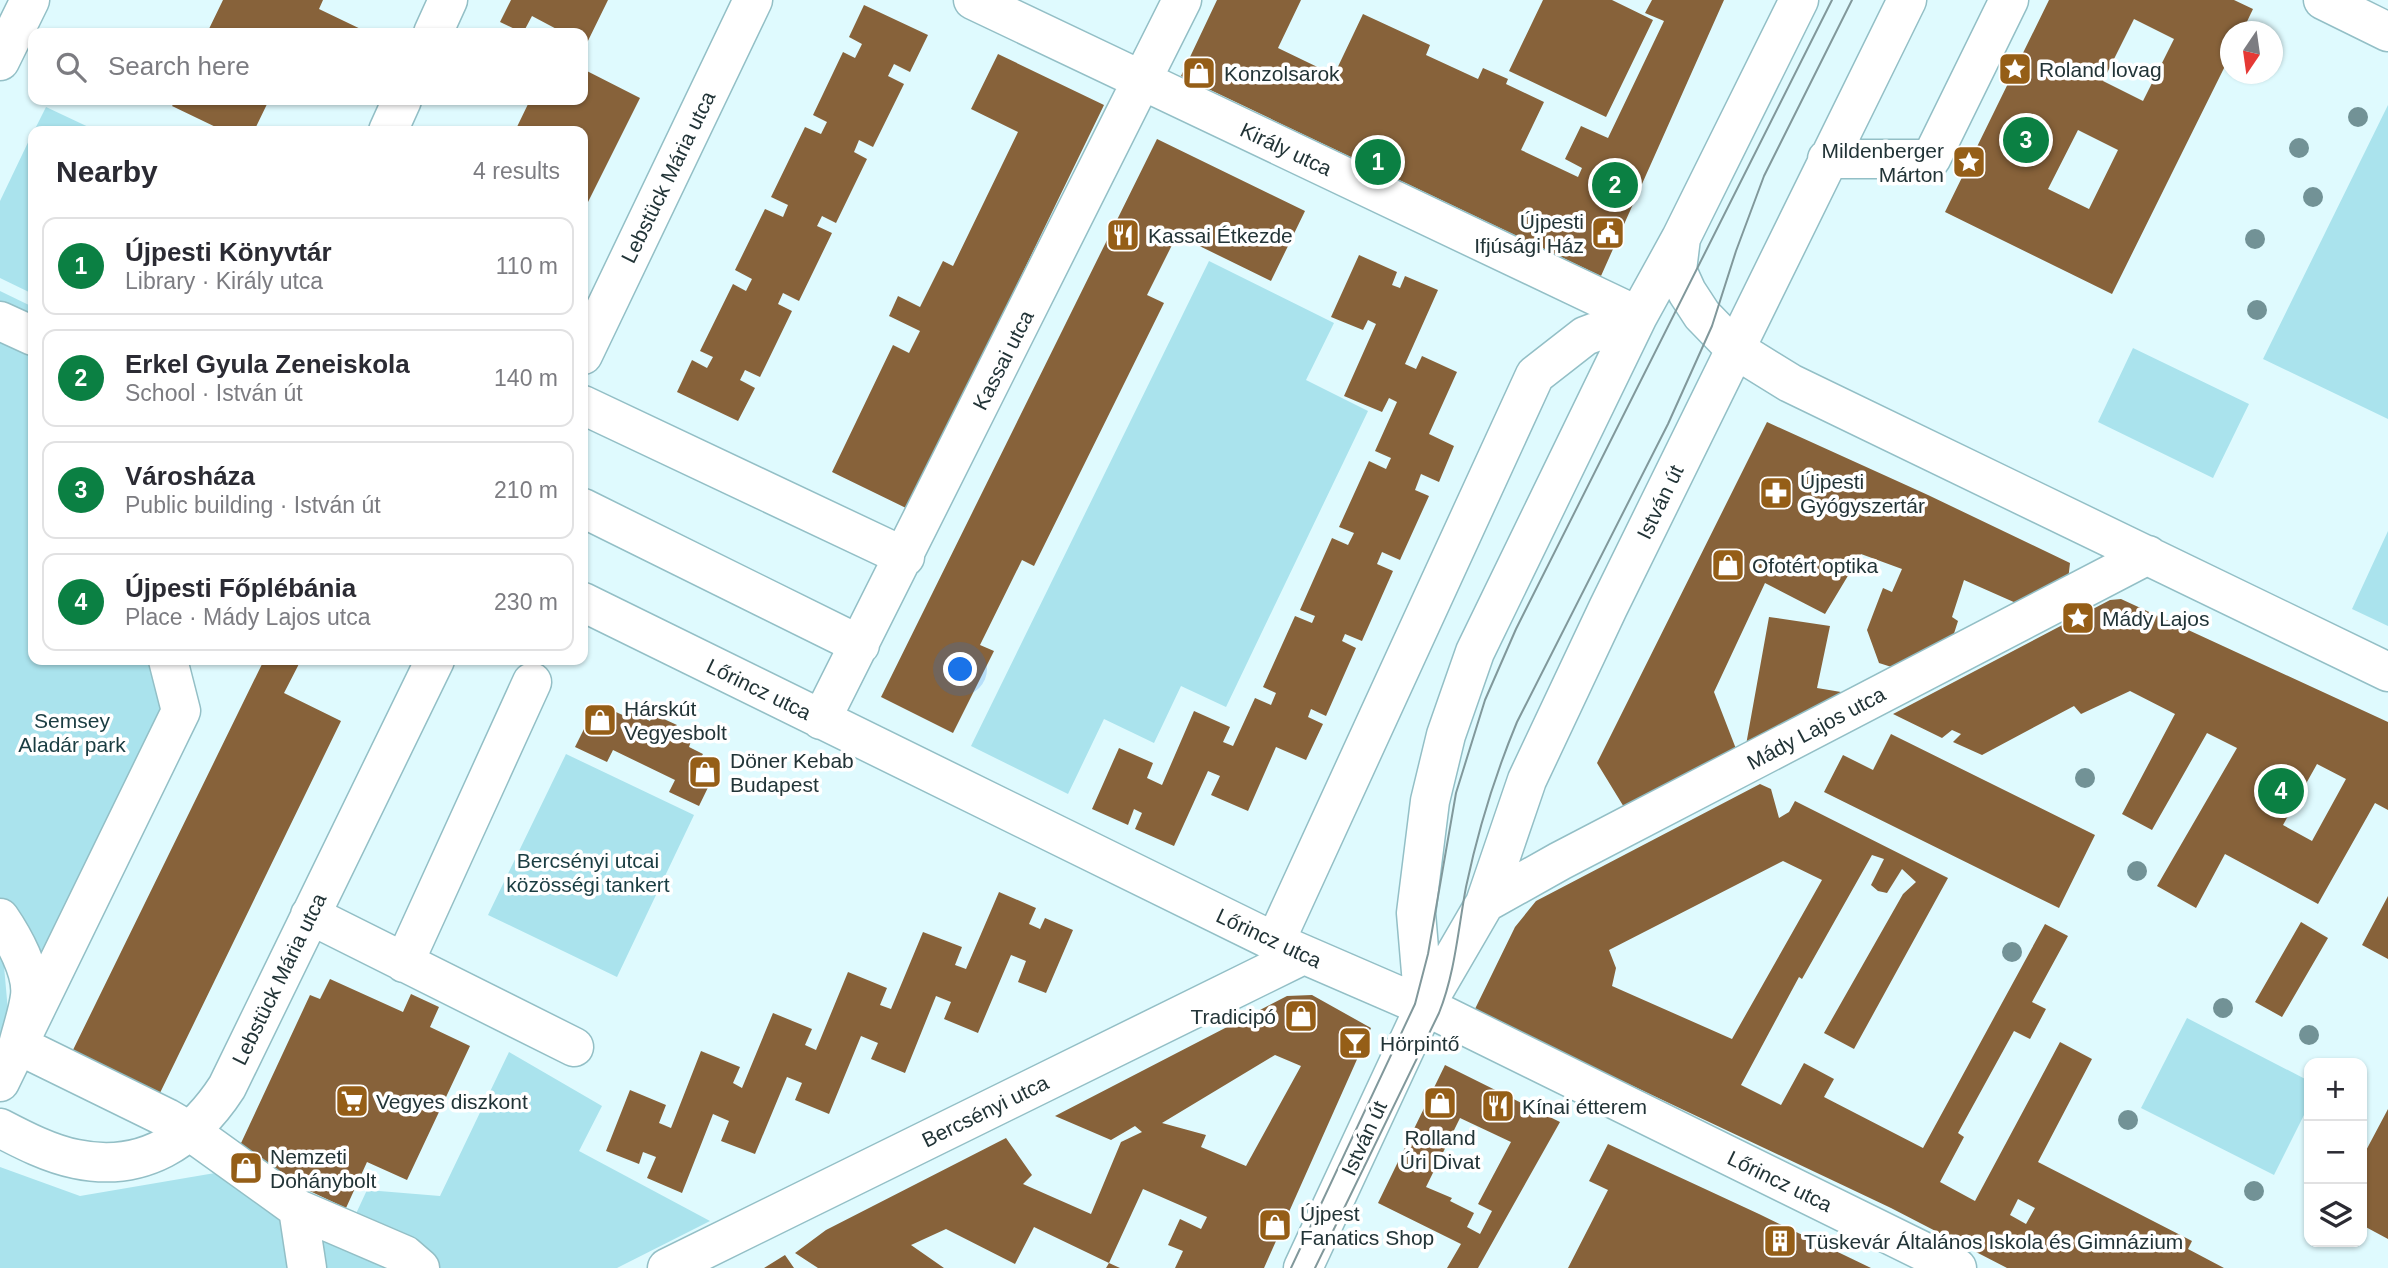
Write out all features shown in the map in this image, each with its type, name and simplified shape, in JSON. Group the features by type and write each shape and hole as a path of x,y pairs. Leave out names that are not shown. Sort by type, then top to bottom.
{"street":[{"path":"0,61 30,0"},
{"path":"435,28 448,0"},
{"name":"Lebstück Mária utca","path":"588,345 753,0"},
{"name":"Király utca","path":"973,0 1638,316"},
{"name":"Kassai utca","path":"821,720 1182,0"},
{"name":"István út","path":"1424,1008 1416,913 1430,802 1446,734 1475,652 1638,316 1681,238 1799,0"},
{"name":"István út","path":"1303,1268 1424,1008 1485,903 1527,780 1608,608 1907,0"},
{"path":"1827,159 1931,159 2009,0"},
{"path":"2323,0 2388,32"},
{"path":"390,126 400,105"},
{"path":"1681,238 1677,270 1702,315 1735,349 1790,383 2388,672"},
{"path":"1289,948 1535,375 1585,336 1638,316"},
{"path":"0,321 28,334"},
{"path":"588,407 905,557"},
{"path":"588,510 860,645"},
{"name":"Mády Lajos utca","path":"1485,903 1560,861 2148,555"},
{"name":"Lőrincz utca","path":"588,604 1289,948 1424,1008 1957,1268"},
{"path":"0,1082 181,711 169,665"},
{"name":"Lebstück Mária utca","path":"13,1134 73,1159 99,1163 138,1158 158,1151 191,1132 211,1112 227,1087 433,665"},
{"path":"404,963 532,682"},
{"path":"310,915 573,1047"},
{"path":"0,918 11,934 24,966 30,993 18,1045"},
{"name":"Bercsényi utca","path":"667,1268 1289,948"},
{"path":"18,1045 167,1118 191,1132 298,1209 405,1255 420,1268"},
{"path":"298,1209 307,1268"}],"green space":[{"path":"2388,105 2388,419 2263,359"},
{"path":"46,107 86,126 36,126"},
{"path":"28,142 28,292 0,278 0,201"},
{"path":"1209,261 1334,323 1306,380 1368,411 1226,707 1181,686 1154,743 1104,719 1068,794 971,746"},
{"name":"Semsey Aladár park","path":"0,291 28,305 28,665 184,665 34,979 4,966 8,1011 0,1056"},
{"path":"2133,348 2249,404 2213,478 2098,422"},
{"path":"2388,531 2388,626 2352,609"},
{"name":"Bercsényi utcai közösségi tankert","path":"566,754 694,815 617,977 488,915"},
{"path":"2187,1018 2304,1078 2304,1115 2274,1175 2141,1108"},
{"path":"509,1052 602,1106 579,1151 710,1221 617,1268 0,1268 0,1167 80,1196 215,1173 347,1233 367,1190 440,1196"}],"building":[{"path":"223,0 323,0 319,9 359,28 209,28"},
{"path":"511,0 608,0 588,41 588,28 555,28 532,16 526,28 513,28 500,22"},
{"path":"1217,0 1301,0 1278,48 1334,75 1363,14 1430,45 1426,55 1478,79 1483,68 1508,79 1506,84 1544,102 1521,150 1578,177 1582,168 1565,159 1581,126 1608,138 1664,21 1645,13 1652,0 1724,0 1601,276 1181,76"},
{"path":"1543,0 1612,0 1653,20 1606,117 1509,71"},
{"path":"2049,0 2234,0 2253,9 2247,21 2220,21 2220,76 2112,294 1945,212","holes":["2134,19 2174,39 2143,101 2103,81","2078,130 2118,150 2089,209 2048,189"]},
{"path":"864,5 928,35 910,72 894,64 888,76 904,84 873,147 859,140 854,152 867,159 836,223 822,216 817,226 832,233 799,301 783,293 778,304 792,311 760,377 745,370 740,380 755,388 738,421 677,392 692,360 707,368 713,357 700,351 733,284 746,291 752,279 735,270 765,209 783,217 788,205 771,197 805,127 821,134 827,122 813,115 843,52 855,58 862,44 849,37"},
{"path":"998,54 1104,105 908,509 832,472 893,345 909,353 920,331 889,316 898,296 920,307 943,261 953,266 1018,132 971,109"},
{"path":"588,72 640,98 588,202 588,126 517,126 528,105 588,105"},
{"path":"267,105 256,126 214,126 172,106"},
{"path":"1157,139 1305,211 1271,281 1177,235 1147,295 1164,303 1034,566 1022,560 980,645 994,651 953,733 881,697"},
{"path":"1359,255 1397,272 1392,285 1400,288 1405,276 1438,290 1405,364 1416,369 1422,356 1457,372 1429,434 1454,446 1439,482 1421,474 1415,490 1429,496 1400,560 1382,552 1377,564 1393,571 1362,641 1345,634 1342,641 1356,648 1326,716 1311,709 1308,717 1323,724 1306,760 1276,747 1248,811 1211,795 1220,776 1208,771 1174,846 1135,829 1142,813 1134,809 1128,825 1092,809 1119,748 1153,763 1147,778 1162,785 1194,711 1230,727 1223,742 1233,746 1255,698 1271,705 1276,693 1263,687 1295,616 1312,623 1315,616 1300,610 1332,538 1348,545 1354,533 1339,527 1369,461 1386,469 1391,458 1375,451 1397,402 1389,398 1382,412 1344,396 1376,324 1368,320 1363,330 1331,317"},
{"path":"1767,422 2070,563 2067,589 2025,607 1964,580 1952,617 1958,621 1950,646 1904,671 1879,663 1867,630 1883,588 1892,592 1902,569 1861,554 1825,614 1765,583 1714,692 1738,754 1627,812 1597,763"},
{"path":"2121,599 2388,722 2388,810 2375,803 2318,904 2225,854 2196,908 2157,886 2237,748 2207,733 2152,830 2122,814 2175,714 2130,691 2081,714 2074,706 1982,755 1953,742 1961,734 1952,730 1942,738 1893,714 2110,600","holes":["2317,764 2346,779 2312,841 2283,825"]},
{"path":"1769,617 1830,626 1817,688 1847,693 1746,745"},
{"path":"262,665 298,665 284,693 341,721 159,1095 72,1052"},
{"path":"594,709 613,718 616,712 629,718 632,712 650,721 653,714 677,725 673,733 691,741 689,747 703,754 699,761 717,769 699,806 669,792 675,780 613,750 607,762 575,747"},
{"path":"1891,734 2095,835 2059,908 1824,792 1843,755 1873,770"},
{"path":"1760,784 1771,789 1779,818 1789,812 1795,801 1948,878 1854,1049 1824,1033 1903,894 1916,882 1902,869 1887,893 1878,891 1871,885 1884,859 1872,855 1802,979 1799,977 1741,1085 1781,1105 1804,1063 1834,1079 1824,1097 1923,1148 2045,924 2068,936 2032,1002 2046,1009 2030,1039 2014,1031 1958,1133 1964,1137 1940,1182 1975,1201 2060,1042 2092,1059 2038,1162 2192,1241 2188,1249 2224,1268 2007,1268 1891,1208 1474,1011 1515,927 1536,901","holes":["1783,861 1822,880 1732,1039 1612,986 1616,968 1609,950","2018,1199 2035,1208 2026,1224 2010,1215"]},
{"path":"999,892 1036,908 1029,924 1040,929 1045,918 1073,930 1046,993 1018,982 1026,961 1011,955 978,1033 944,1019 951,1002 936,996 905,1073 871,1059 878,1043 861,1036 829,1114 795,1100 802,1083 787,1077 755,1154 721,1141 729,1121 713,1114 682,1193 647,1178 656,1157 643,1152 639,1164 606,1151 630,1090 666,1105 659,1123 671,1128 701,1051 740,1067 733,1083 742,1088 773,1013 812,1029 805,1045 816,1050 848,972 887,988 880,1005 891,1009 923,932 962,947 955,965 966,969"},
{"path":"2388,896 2388,959 2362,945"},
{"path":"2301,922 2328,938 2282,1017 2255,1002"},
{"name":"Vegyes diszkont","path":"330,979 403,1012 411,994 439,1007 430,1027 470,1046 407,1180 367,1162 346,1208 235,1156 310,995 320,999"},
{"path":"1312,995 1371,1028 1264,1268 1175,1268 1183,1251 1168,1245 1180,1219 1201,1229 1207,1217 1143,1189 1109,1263 1034,1227 1015,1264 946,1229 911,1245 944,1268 818,1268 795,1253 826,1230 1006,1138 1032,1175 1023,1184 1091,1214 1121,1142 1142,1132 1135,1126 1111,1140 1055,1116 1287,996","holes":["1275,1055 1301,1066 1246,1166 1201,1147 1206,1135 1162,1123"]},
{"path":"1445,1065 1560,1122 1478,1268 1447,1268 1461,1244 1378,1203","holes":["1460,1118 1511,1142 1478,1204 1492,1211 1480,1234 1467,1227 1474,1213 1450,1201 1452,1198 1426,1187"]},
{"path":"2388,1109 2388,1239 2367,1228 2367,1149"},
{"path":"1608,1144 1871,1268 1568,1268 1608,1190 1589,1181"},
{"path":"785,1255 794,1268 764,1268"},
{"path":"1109,1263 1120,1268 1106,1268"}],"tram line":[{"path":"1291,1268 1415,1004 1428,954 1456,793 1485,700 1516,629 1832,0"},
{"path":"1315,1268 1439,1013 1452,967 1476,845 1494,782 1517,722 1668,424 1712,326 1764,176 1852,0"}],"place":[{"name":"Roland lovag","path":"2015,69"},
{"name":"Konzolsarok","path":"1199,73"},
{"name":"Városháza","path":"2026,140"},
{"name":"Újpesti Könyvtár","path":"1378,162"},
{"name":"Mildenberger Márton","path":"1969,162"},
{"name":"Erkel Gyula Zeneiskola","path":"1615,185"},
{"name":"Újpesti Ifjúsági Ház","path":"1608,233"},
{"name":"Kassai Étkezde","path":"1123,235"},
{"name":"Újpesti Gyógyszertár","path":"1776,493"},
{"name":"Ofotért optika","path":"1728,565"},
{"name":"Mády Lajos","path":"2078,618"},
{"name":"Hárskút Vegyesbolt","path":"600,720"},
{"name":"Döner Kebab Budapest","path":"705,772"},
{"name":"Újpesti Főplébánia","path":"2281,791"},
{"name":"Tradicipó","path":"1301,1016"},
{"name":"Hörpintő","path":"1355,1043"},
{"name":"Vegyes diszkont","path":"352,1101"},
{"name":"Rolland Úri Divat","path":"1440,1103"},
{"name":"Kínai étterem","path":"1498,1106"},
{"name":"Nemzeti Dohánybolt","path":"246,1168"},
{"name":"Újpest Fanatics Shop","path":"1275,1225"},
{"name":"Tüskevár Általános Iskola és Gimnázium","path":"1780,1241"}]}
